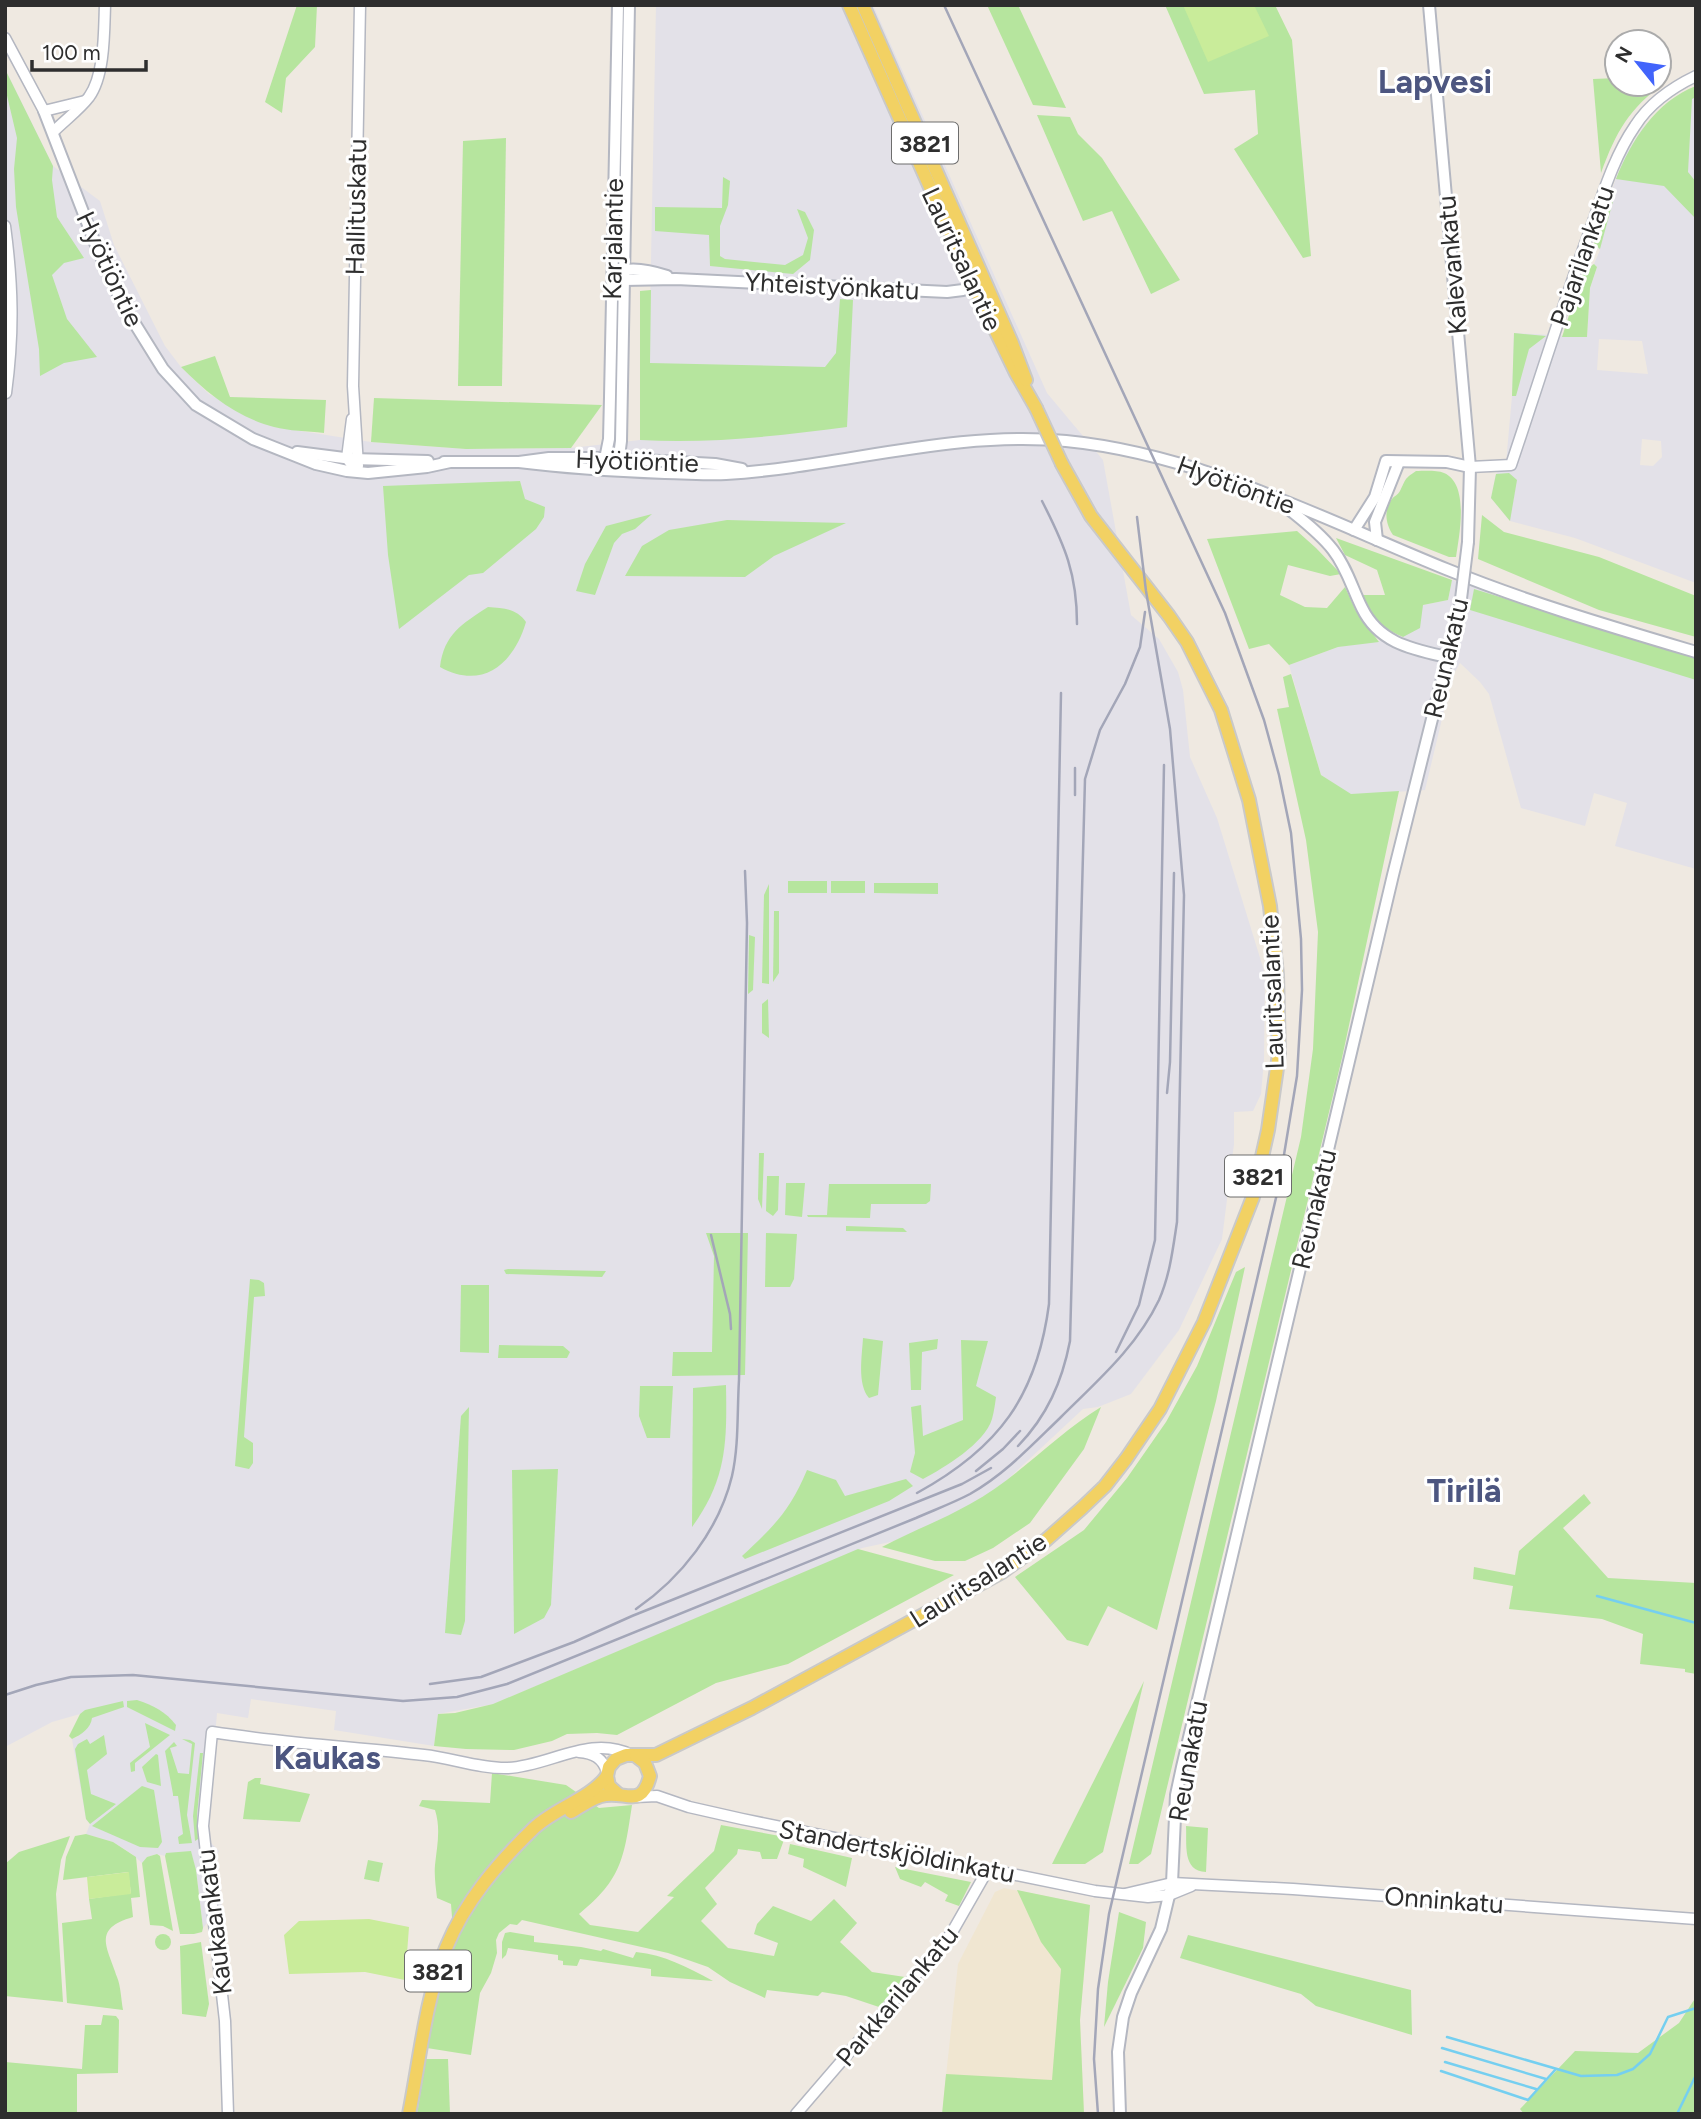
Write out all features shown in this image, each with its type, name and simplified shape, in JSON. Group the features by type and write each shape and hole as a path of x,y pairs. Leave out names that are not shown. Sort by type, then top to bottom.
{"main road":[{"name":"Karjalantie","path":"601,471 605,458 610,397 618,5"},
{"name":"Karjalantie","path":"616,471 620,459 629,5"},
{"name":"Lauritsalantie","path":"650,1777 667,1759 752,1709 1002,1572 1063,1526 1105,1486 1141,1438 1175,1380 1203,1322 1253,1197 1268,1130 1279,1054 1277,975 1270,906 1249,800 1222,710 1187,642 1170,616 1091,516 1062,464 1030,394 1023,368 979,284 849,5"},
{"name":"Lauritsalantie","path":"863,5 979,284"},
{"name":"Kalevankatu","path":"1429,5 1471,467 1470,524"},
{"name":"Hyötiöntie","path":"44,111 122,303 163,369 197,405 253,439 316,464 358,473 427,467 450,462"},
{"name":"Yhteistyönkatu","path":"624,275 646,271 676,279 947,292 979,284"},
{"path":"612,274 624,275"},
{"name":"Hyötiöntie","path":"519,461 601,471 723,474 934,446 1034,438 1111,446 1201,470 1476,580 1696,652"},
{"name":"Hyötiöntie","path":"277,449 353,458 450,462 605,458 715,464 755,471"},
{"path":"1354,530 1375,497 1386,461 1447,462 1471,467"},
{"path":"1377,540 1375,522 1399,461"},
{"path":"1278,499 1320,535 1333,550 1378,632 1403,646 1447,657"},
{"name":"Reunakatu","path":"1120,2114 1118,2052 1123,2017 1131,1993 1161,1929 1170,1895 1175,1816 1182,1767 1393,875 1460,607 1470,524"},
{"name":"Lauritsalantie","path":"634,1755 656,1755 752,1709"},
{"path":"634,1755 645,1763 650,1777 644,1790 634,1797 619,1795 610,1786 607,1774 616,1759 634,1755"},
{"name":"3821","path":"409,2114 435,1983 446,1948 472,1899 515,1848 549,1816 596,1788 607,1774"},
{"name":"3821","path":"515,1848 598,1797 619,1795"}],"street":[{"path":"53,132 85,101 95,87 105,5"},
{"name":"Hallituskatu","path":"358,473 353,458 360,5"},
{"name":"Hyötiöntie","path":"5,38 44,111"},
{"name":"Pajarilankatu","path":"1471,467 1511,465 1585,244 1622,146 1636,123 1652,106 1696,76"},
{"path":"44,111 85,101"},
{"path":"5,226 12,278 12,348 6,393"},
{"name":"Kaukaankatu","path":"228,2114 225,2021 203,1826 212,1732 427,1755 508,1768 575,1752"},
{"path":"575,1752 598,1747 634,1755"},
{"path":"575,1752 588,1753 599,1758 607,1774"},
{"name":"Standertskjöldinkatu","path":"650,1777 654,1787 671,1800"},
{"name":"Standertskjöldinkatu","path":"634,1797 649,1795 716,1814 1095,1891 1148,1897 1170,1895"},
{"name":"Parkkarilankatu","path":"796,2114 951,1934 987,1871"},
{"name":"Onninkatu","path":"1172,1883 1293,1889 1696,1919"},
{"name":"Standertskjöldinkatu","path":"1125,1894 1172,1883"},
{"name":"Onninkatu","path":"1170,1895 1192,1886"}],"shaded area":[{"path":"656,5 873,5 1047,393 1103,460 1131,615 1159,639 1178,672 1183,690 1190,757 1217,818 1265,974 1261,1094 1253,1111 1234,1112 1234,1144 1222,1239 1179,1330 1131,1394 1098,1407 1083,1409 992,1494 914,1537 862,1548 494,1704 438,1714 434,1746 334,1730 336,1711 251,1699 248,1718 217,1713 207,1827 209,1841 219,1851 217,1855 222,1904 203,1928 196,1870 166,1853 165,1856 157,1854 147,1857 142,1863 113,1842 86,1834 90,1824 86,1819 72,1739 77,1737 92,1718 103,1713 85,1710 52,1722 5,1747 5,69 53,166 100,201 114,245 165,346 181,367 209,394 275,427 371,442 466,449 571,448 640,440 649,363"},
{"path":"1696,86 1696,583 1575,538 1510,521 1491,498 1496,474 1506,463 1514,333 1587,337 1590,288 1597,267 1594,264 1600,250 1594,244 1594,237 1625,155 1643,127 1669,101","holes":["1599,339 1642,341 1648,374 1597,370","1642,439 1661,441 1662,457 1653,466 1640,465"]},
{"path":"1452,580 1696,657 1696,869 1615,846 1627,803 1594,793 1585,826 1521,808 1489,694 1460,663 1452,677 1425,790 1350,795 1321,775 1289,665 1338,647 1403,637 1423,605 1448,600"},
{"path":"1004,1888 1090,1905 1080,2020 1084,2114 943,2104 958,1964 995,1892"}],"green space":[{"path":"297,5 317,5 315,47 286,78 282,113 265,102"},
{"path":"987,5 1018,5 1066,108 1033,105"},
{"path":"1165,5 1275,5 1292,40 1311,256 1303,258 1234,149 1258,134 1255,90 1204,94"},
{"path":"1183,5 1254,5 1269,36 1208,62"},
{"path":"5,69 53,166 57,217 84,258 64,263 52,275 67,319 97,357 64,363 40,376 39,349 16,207 14,169 17,138 5,87"},
{"path":"1593,79 1603,79 1603,98 1646,98 1618,133 1601,173"},
{"path":"1696,86 1696,97 1692,99 1688,172 1696,182 1696,219 1664,186 1616,179 1637,137 1657,112"},
{"path":"1037,115 1070,117 1078,134 1102,158 1180,280 1151,294 1112,211 1083,221"},
{"path":"506,138 502,386 458,386 463,141"},
{"path":"723,177 730,181 728,205 720,226 720,256 725,259 785,265 803,255 808,238 797,209 805,212 814,230 810,260 793,274 710,266 709,235 655,231 655,207 722,208"},
{"path":"1607,199 1613,201 1600,249 1594,244 1594,237"},
{"path":"1594,264 1597,267 1590,288 1587,337 1562,337 1581,278 1585,270"},
{"path":"651,290 650,363 825,367 836,353 840,299 853,300 847,427 718,440 640,440 640,291"},
{"path":"1514,333 1546,336 1529,349 1516,396 1512,396"},
{"path":"215,356 230,397 326,400 324,433 280,428 247,417 212,395 181,367"},
{"path":"374,398 602,405 571,448 466,449 371,442"},
{"path":"1416,471 1444,473 1452,479 1457,488 1461,511 1456,557 1449,557 1393,535 1391,531 1386,517 1389,503 1407,478"},
{"path":"1509,473 1517,480 1510,521 1491,498 1496,474"},
{"path":"520,481 525,499 545,507 544,517 536,529 483,573 469,575 399,629 388,555 383,486"},
{"path":"652,514 635,529 622,534 614,543 595,595 576,591 585,564 606,526"},
{"path":"1482,515 1504,532 1599,557 1696,596 1696,637 1599,610 1478,559"},
{"path":"727,520 846,523 774,556 745,577 625,576 642,546 669,530"},
{"path":"1297,531 1341,574 1330,576 1288,565 1280,595 1305,607 1327,608 1345,587 1356,611 1379,642 1338,647 1289,665 1269,644 1249,649 1207,539"},
{"path":"1336,538 1452,580 1448,600 1423,605 1420,628 1403,637 1388,629 1373,617 1363,595 1385,595 1377,570 1345,555"},
{"path":"1474,589 1696,657 1696,680 1470,610"},
{"path":"488,607 514,612 526,622 514,650 495,669 483,674 456,674 440,667 450,638 462,625"},
{"path":"1291,674 1321,775 1351,794 1399,791 1342,1058 1151,1854 1138,1864 1129,1864 1301,1137 1313,1049 1318,932 1306,840 1277,709 1289,707 1283,677"},
{"path":"788,881 827,881 827,893 788,893"},
{"path":"831,881 865,881 865,893 831,893"},
{"path":"874,883 938,883 938,894 874,893"},
{"path":"769,884 769,984 762,983 764,895"},
{"path":"774,911 779,911 779,973 773,982"},
{"path":"749,935 755,937 753,990 748,994"},
{"path":"768,999 769,1038 762,1033 762,1004"},
{"path":"759,1153 764,1153 762,1209 758,1199"},
{"path":"767,1176 779,1176 778,1210 773,1216 766,1211"},
{"path":"786,1183 805,1183 802,1217 785,1215"},
{"path":"829,1184 931,1184 930,1201 926,1204 871,1204 870,1218 808,1217 807,1215 827,1215"},
{"path":"846,1226 903,1228 907,1232 846,1231"},
{"path":"706,1233 748,1233 745,1375 672,1376 673,1352 712,1352 714,1256"},
{"path":"766,1233 797,1234 794,1279 790,1287 765,1287"},
{"path":"1245,1267 1216,1401 1157,1630 1108,1606 1088,1646 1067,1640 1015,1577 1084,1530 1127,1478 1166,1422 1197,1366 1236,1272"},
{"path":"504,1270 606,1271 602,1277 506,1274"},
{"path":"250,1279 264,1283 265,1296 254,1297 244,1437 253,1443 253,1463 249,1469 235,1466"},
{"path":"461,1285 489,1285 489,1353 460,1352"},
{"path":"863,1338 883,1341 878,1395 869,1398 862,1378"},
{"path":"938,1339 937,1349 922,1352 921,1390 911,1390 909,1343"},
{"path":"961,1340 988,1341 976,1386 996,1397 992,1419 973,1446 923,1479 910,1472 915,1453 911,1407 921,1405 923,1436 963,1420"},
{"path":"499,1345 563,1346 570,1352 567,1358 498,1358"},
{"path":"726,1385 725,1442 718,1476 704,1509 692,1527 693,1388"},
{"path":"640,1386 673,1386 670,1438 647,1438 639,1416"},
{"path":"469,1407 465,1621 461,1635 445,1633 461,1416"},
{"path":"1101,1407 1084,1449 1030,1523 993,1548 965,1561 935,1561 882,1547 988,1494"},
{"path":"558,1469 551,1605 544,1618 514,1634 512,1470"},
{"path":"807,1470 836,1480 845,1496 906,1479 913,1486 889,1501 745,1559 742,1556 787,1507"},
{"path":"1584,1494 1591,1503 1563,1528 1608,1578 1696,1583 1696,1674 1685,1672 1685,1669 1640,1664 1643,1634 1602,1619 1509,1609 1513,1586 1473,1579 1474,1567 1515,1575 1519,1551"},
{"path":"858,1549 954,1575 788,1664 716,1683 617,1735 567,1734 552,1741 514,1750 434,1746 438,1714 493,1704"},
{"path":"1144,1681 1103,1852 1085,1864 1052,1864"},
{"path":"137,1700 168,1716 176,1725 175,1731 127,1707 127,1701"},
{"path":"123,1701 124,1707 92,1718 90,1725 82,1733 72,1739 69,1736 80,1714 85,1710"},
{"path":"145,1723 170,1735 135,1763 135,1771 131,1772 130,1763 150,1747"},
{"path":"104,1735 107,1754 87,1770 91,1794 116,1804 90,1824 86,1819 75,1749 87,1739 90,1744"},
{"path":"182,1739 195,1743 187,1815 192,1843 179,1844 178,1837 183,1834 178,1796 173,1796 165,1751 174,1742 177,1746 170,1748 178,1773 189,1774 192,1744"},
{"path":"200,1753 203,1753 197,1815 198,1839 195,1841 193,1816"},
{"path":"156,1754 161,1786 147,1782 142,1767"},
{"path":"492,1773 566,1785 599,1808 632,1805 619,1866 604,1890 579,1914 590,1925 638,1932 674,1897 667,1896 714,1851 721,1825 785,1837 777,1859 762,1859 760,1852 738,1849 737,1854 705,1888 717,1904 701,1921 728,1948 774,1956 778,1943 754,1934 757,1924 773,1906 811,1921 834,1899 857,1923 840,1942 872,1972 905,1977 879,2007 846,1996 822,1992 818,1996 767,1990 765,1998 730,1982 708,1967 668,1953 522,1920 517,1925 510,1924 499,1933 496,1940 497,1953 491,1973 480,1993 471,2055 427,2048 443,1972 454,1944 451,1904 437,1898 437,1817 435,1810 419,1806 422,1800 490,1803"},
{"path":"261,1778 260,1784 310,1794 300,1822 243,1819 248,1782"},
{"path":"142,1786 154,1790 162,1842 158,1848 140,1847 92,1826"},
{"path":"1186,1826 1208,1828 1206,1872 1198,1870 1189,1862"},
{"path":"86,1834 113,1842 136,1857 140,1897 131,1898 133,1917 112,1927 106,1940 123,2010 67,2003 62,1923 92,1919 89,1899 131,1893 128,1872 63,1880 66,1857 75,1836"},
{"path":"70,1836 61,1860 56,1894 63,2002 5,1996 5,1864 19,1852"},
{"path":"790,1844 852,1858 846,1887 803,1867 804,1859 788,1854"},
{"path":"191,1851 203,1928 202,1932 180,1934 165,1856 166,1853"},
{"path":"157,1854 160,1856 173,1931 163,1926 150,1925 142,1863 147,1857"},
{"path":"368,1860 383,1863 379,1882 364,1879"},
{"path":"895,1867 971,1882 959,1906 945,1901 948,1895 925,1882 921,1887 900,1879"},
{"path":"129,1872 131,1894 89,1899 87,1877"},
{"path":"1017,1890 1090,1905 1080,2020 1084,2114 942,2114 946,2074 1052,2080 1061,1969 1041,1942"},
{"path":"1119,1912 1146,1922 1143,1948 1104,2027 1108,1982"},
{"path":"369,1919 409,1927 405,1980 365,1972 289,1974 284,1935 299,1921"},
{"path":"505,1933 534,1936 534,1942 601,1951 603,1949 633,1958 636,1952 657,1956 685,1966 713,1981 651,1976 651,1969 580,1959 577,1966 563,1965 563,1961 558,1960 558,1955 508,1948 502,1959 502,1942"},
{"path":"163,1934 169,1936 169,1948 163,1950 157,1948 155,1942 157,1936"},
{"path":"1188,1935 1411,1990 1412,2035 1316,2006 1301,1994 1180,1958"},
{"path":"201,1942 209,2004 206,2017 182,2014 180,1946"},
{"path":"1696,1997 1696,2114 1524,2114 1520,2109 1575,2051 1638,2053 1679,2023"},
{"path":"103,2015 116,2016 119,2020 118,2073 77,2074 77,2114 5,2114 5,2062 82,2069 85,2025 101,2025"},
{"path":"426,2059 448,2059 450,2114 417,2114"}],"waterway":[{"path":"1597,1596 1696,1623"},
{"path":"1447,2037 1581,2076 1617,2075 1633,2069 1650,2054 1668,2017 1696,2008"},
{"path":"1442,2048 1546,2079"},
{"path":"1445,2062 1536,2089"},
{"path":"1441,2071 1528,2100 1555,2070"},
{"path":"1677,2114 1696,2075"}],"railway":[{"path":"944,5 1225,613 1264,720 1279,775 1291,833 1301,939 1302,990 1297,1076 1279,1185 1109,1914 1098,1989 1094,2059 1098,2114"},
{"path":"1042,501 1057,532 1072,575 1077,624"},
{"path":"5,1695 71,1677 133,1675 403,1701 457,1697 507,1684 970,1494 1017,1459 1102,1377 1139,1333 1159,1300 1168,1271 1177,1222 1184,895 1170,729 1146,591 1137,517"},
{"path":"1018,1446 1037,1423 1052,1398 1070,1341 1085,779 1100,730 1125,684 1140,647 1145,612"},
{"path":"917,1493 971,1457 992,1438 1009,1416 1024,1392 1035,1366 1049,1304 1061,693"},
{"path":"1116,1352 1139,1305 1155,1240 1164,765"},
{"path":"1075,768 1075,795"},
{"path":"636,1609 653,1597 683,1568 708,1534 726,1496 734,1464 739,1380 747,923 745,871"},
{"path":"1167,1093 1174,873"},
{"path":"711,1235 730,1314 731,1329"},
{"path":"976,1471 1020,1431"},
{"path":"430,1684 481,1677 574,1642 632,1616 962,1484 991,1468"}],"district":[{"name":"Lapvesi","path":"1435,81"},
{"name":"Tirilä","path":"1464,1490"},
{"name":"Kaukas","path":"327,1757"}]}
